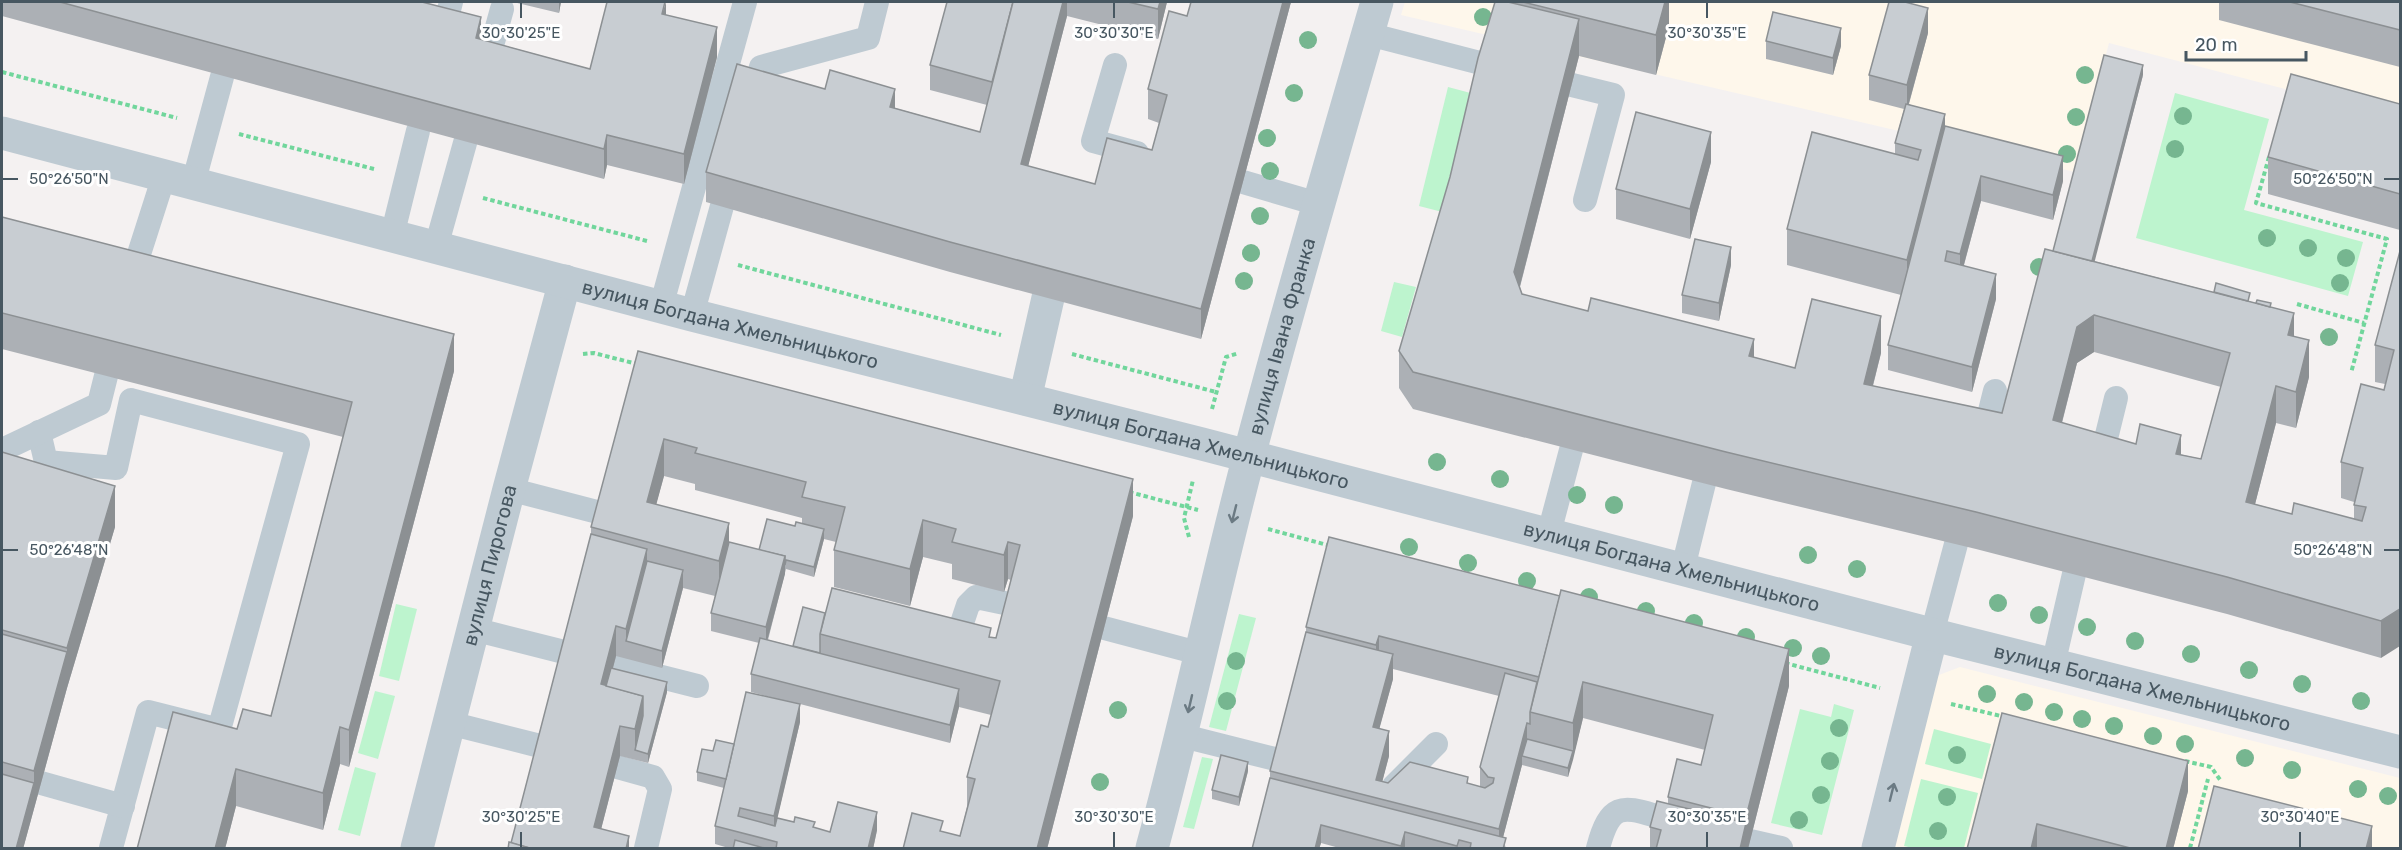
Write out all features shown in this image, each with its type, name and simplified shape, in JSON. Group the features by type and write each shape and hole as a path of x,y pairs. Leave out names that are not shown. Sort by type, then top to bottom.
{"street":[{"name":"вулиця Івана Франка","path":"1152,849 1183,736 1249,457 1318,204 1377,2"},
{"name":"вулиця Богдана Хмельницького","path":"2,133 676,311 2400,752"},
{"name":"вулиця Пирогова","path":"417,849 565,281"},
{"path":"1025,399 1048,298"},
{"path":"1878,849 1932,634"}],"lane":[{"path":"442,37 451,2"},
{"path":"676,311 745,2"},
{"path":"752,99 761,67 868,38 877,2"},
{"path":"485,71 502,9"},
{"path":"1368,34 1488,65"},
{"path":"1115,65 1093,141 1158,158"},
{"path":"128,287 179,180 208,126 222,77"},
{"path":"1572,85 1613,95 1586,200"},
{"path":"392,236 418,131"},
{"path":"436,247 465,143"},
{"path":"1243,182 1318,204"},
{"path":"676,311 722,206"},
{"path":"2,450 99,404 106,376"},
{"path":"1982,445 1995,391"},
{"path":"2099,470 2116,398"},
{"path":"39,432 45,462 116,468 131,400 298,444 219,730 148,712 111,849"},
{"path":"1549,533 1571,450"},
{"path":"1683,568 1704,483"},
{"path":"509,489 605,514"},
{"path":"1932,634 1956,544"},
{"path":"2053,665 2074,574"},
{"path":"916,627 954,635 963,627 968,605 976,597 1014,605"},
{"path":"1104,628 1202,654"},
{"path":"473,629 568,653"},
{"path":"614,665 697,686"},
{"path":"449,723 544,747"},
{"path":"1183,736 1280,760"},
{"path":"1381,786 1392,787 1397,784 1437,744"},
{"path":"617,766 653,777 660,789 646,849"},
{"path":"41,783 123,806"},
{"path":"1598,849 1604,827 1615,813 1623,810 1633,811 1671,820"},
{"path":"1750,841 1781,849"}],"path":[{"path":"2,72 406,178"},
{"path":"2271,148 2256,203 2387,239 2351,373"},
{"path":"452,190 653,242"},
{"path":"735,264 1007,336"},
{"path":"2297,304 2364,323"},
{"path":"1064,352 1216,392"},
{"path":"579,354 594,353 641,365"},
{"path":"1122,490 1342,549"},
{"path":"1780,662 1895,692 1917,695 2015,719"},
{"path":"2177,759 2211,767 2221,781"},
{"path":"2190,849 2208,778"}],"shaded area":[{"path":"1405,2 2400,2 2400,119 2109,43 2075,172 1401,15"},
{"path":"1960,667 2400,778 2400,848 1888,848 1932,684 1939,675"}],"green space":[{"path":"1448,87 1478,95 1450,214 1419,206"},
{"path":"2175,93 2269,119 2244,210 2363,242 2348,296 2136,238"},
{"path":"1394,282 1416,287 1402,337 1381,331"},
{"path":"396,604 417,609 399,681 379,676"},
{"path":"1239,614 1256,618 1226,731 1209,727"},
{"path":"375,691 395,696 378,759 358,753"},
{"path":"1834,704 1854,710 1822,835 1771,823 1800,709 1831,717"},
{"path":"1934,729 1991,744 1982,779 1925,764"},
{"path":"1202,757 1213,759 1194,829 1183,827"},
{"path":"355,767 376,773 360,836 338,830"},
{"path":"1921,779 1978,793 1964,848 1904,846"}],"building":[{"path":"60,2 422,2 481,17 476,38 590,69 607,2 665,2 662,14 717,27 684,154 607,135 604,149"},
{"path":"947,2 1013,2 992,82 930,65"},
{"path":"1013,2 1063,2 1021,164 1095,184 1107,138 1152,150 1167,95 1148,89 1169,11 1187,16 1191,2 1283,2 1201,309 950,242 706,172 737,64 825,89 830,70 895,89 890,107 980,132"},
{"path":"1128,2 1160,2 1158,9"},
{"path":"1495,2 1508,2 1579,19 1514,272 1522,294 1588,311 1591,298 1754,339 1749,356 1795,368 1812,299 1881,316 1864,384 2002,413 2045,249 2294,313 2288,335 2309,340 2296,392 2276,386 2246,502 2292,514 2294,503 2362,521 2366,507 2354,505 2363,468 2341,462 2361,384 2384,390 2394,350 2375,345 2400,251 2400,609 2381,621 2227,577 1976,512 1726,452 1413,372 1399,351 1450,177 1478,58","holes":["2094,315 2230,353 2201,459 2176,454 2181,435 2140,424 2136,444 2053,420 2077,327"]},
{"path":"1523,2 1665,2 1656,35"},
{"path":"1889,2 1905,2 1928,8 1907,85 1869,75"},
{"path":"2290,2 2400,2 2400,30"},
{"path":"1773,12 1841,28 1833,58 1766,41"},
{"path":"2104,55 2143,65 2092,261 2053,251"},
{"path":"2291,74 2400,104 2400,194 2268,157"},
{"path":"1906,104 1945,114 1907,260 1787,229 1812,132 1918,160 1921,150 1895,143"},
{"path":"1636,112 1711,132 1690,209 1616,189"},
{"path":"1945,126 2063,156 2053,195 1981,176 1960,254 1947,251 1945,261 1996,274 1972,367 1888,345"},
{"path":"2,217 454,334 349,730 340,727 323,793 236,769 215,849 137,849 173,712 237,729 243,709 271,716 352,402 2,313"},
{"path":"1695,239 1731,247 1719,303 1682,295"},
{"path":"2216,283 2250,293 2248,301 2214,292"},
{"path":"2257,300 2271,303 2270,307 2256,303"},
{"path":"638,351 1133,479 1037,849 903,849 912,813 943,821 940,831 960,836 975,779 967,777 981,725 988,727 1000,681 820,634 832,588 991,628 989,637 996,638 1020,545 1008,542 1004,555 952,542 956,529 923,520 910,569 834,550 845,507 802,497 806,482 695,453 697,448 664,439 647,502 729,523 719,561 591,527"},
{"path":"2,452 115,486 67,648 2,630"},
{"path":"767,519 795,526 796,522 824,529 814,567 786,560 785,565 785,556 759,550"},
{"path":"591,534 647,549 626,629 616,626 601,684 643,696 635,729 620,726 594,827 629,836 626,849 533,849 511,843"},
{"path":"1329,537 1560,596 1539,677 1379,636 1376,645 1306,627"},
{"path":"729,542 785,556 766,627 711,613"},
{"path":"647,561 683,570 662,651 626,641"},
{"path":"1561,590 1789,649 1746,817 1668,797 1677,759 1701,765 1713,715 1583,682 1573,723 1530,712"},
{"path":"803,607 825,613 820,634 820,653 793,646"},
{"path":"1306,632 1393,654 1373,727 1389,731 1376,780 1388,783 1410,762 1468,777 1467,783 1485,788 1493,783 1494,778 1488,777 1480,767 1505,673 1537,682 1530,712 1530,724 1527,723 1499,829 1270,771"},
{"path":"2,634 67,652 34,771 2,762"},
{"path":"760,638 959,689 950,725 751,674"},
{"path":"611,668 667,682 648,754 635,750 643,716 643,696 606,686"},
{"path":"746,692 800,704 774,816 740,808 738,816 775,826 777,818 794,822 795,817 815,822 813,827 830,832 838,802 877,812 868,849 776,849 777,842 715,826"},
{"path":"2002,713 2188,761 2166,849 2134,849 2037,824 2031,849 1967,849"},
{"path":"1527,739 1573,751 1568,768 1522,756"},
{"path":"716,740 734,744 726,779 697,772 702,749 713,751"},
{"path":"1221,755 1248,762 1239,797 1212,790"},
{"path":"2,774 34,783 16,849 2,849"},
{"path":"1270,778 1506,838 1503,849 1470,849 1471,843 1459,840 1457,846 1405,832 1401,846 1321,825 1315,849 1252,849"},
{"path":"2214,786 2372,826 2366,849 2198,849"},
{"path":"1657,801 1746,823 1740,849 1656,849 1661,830 1650,827"},
{"path":"735,840 768,849 733,849"},
{"path":"509,842 533,849 508,849"}]}
